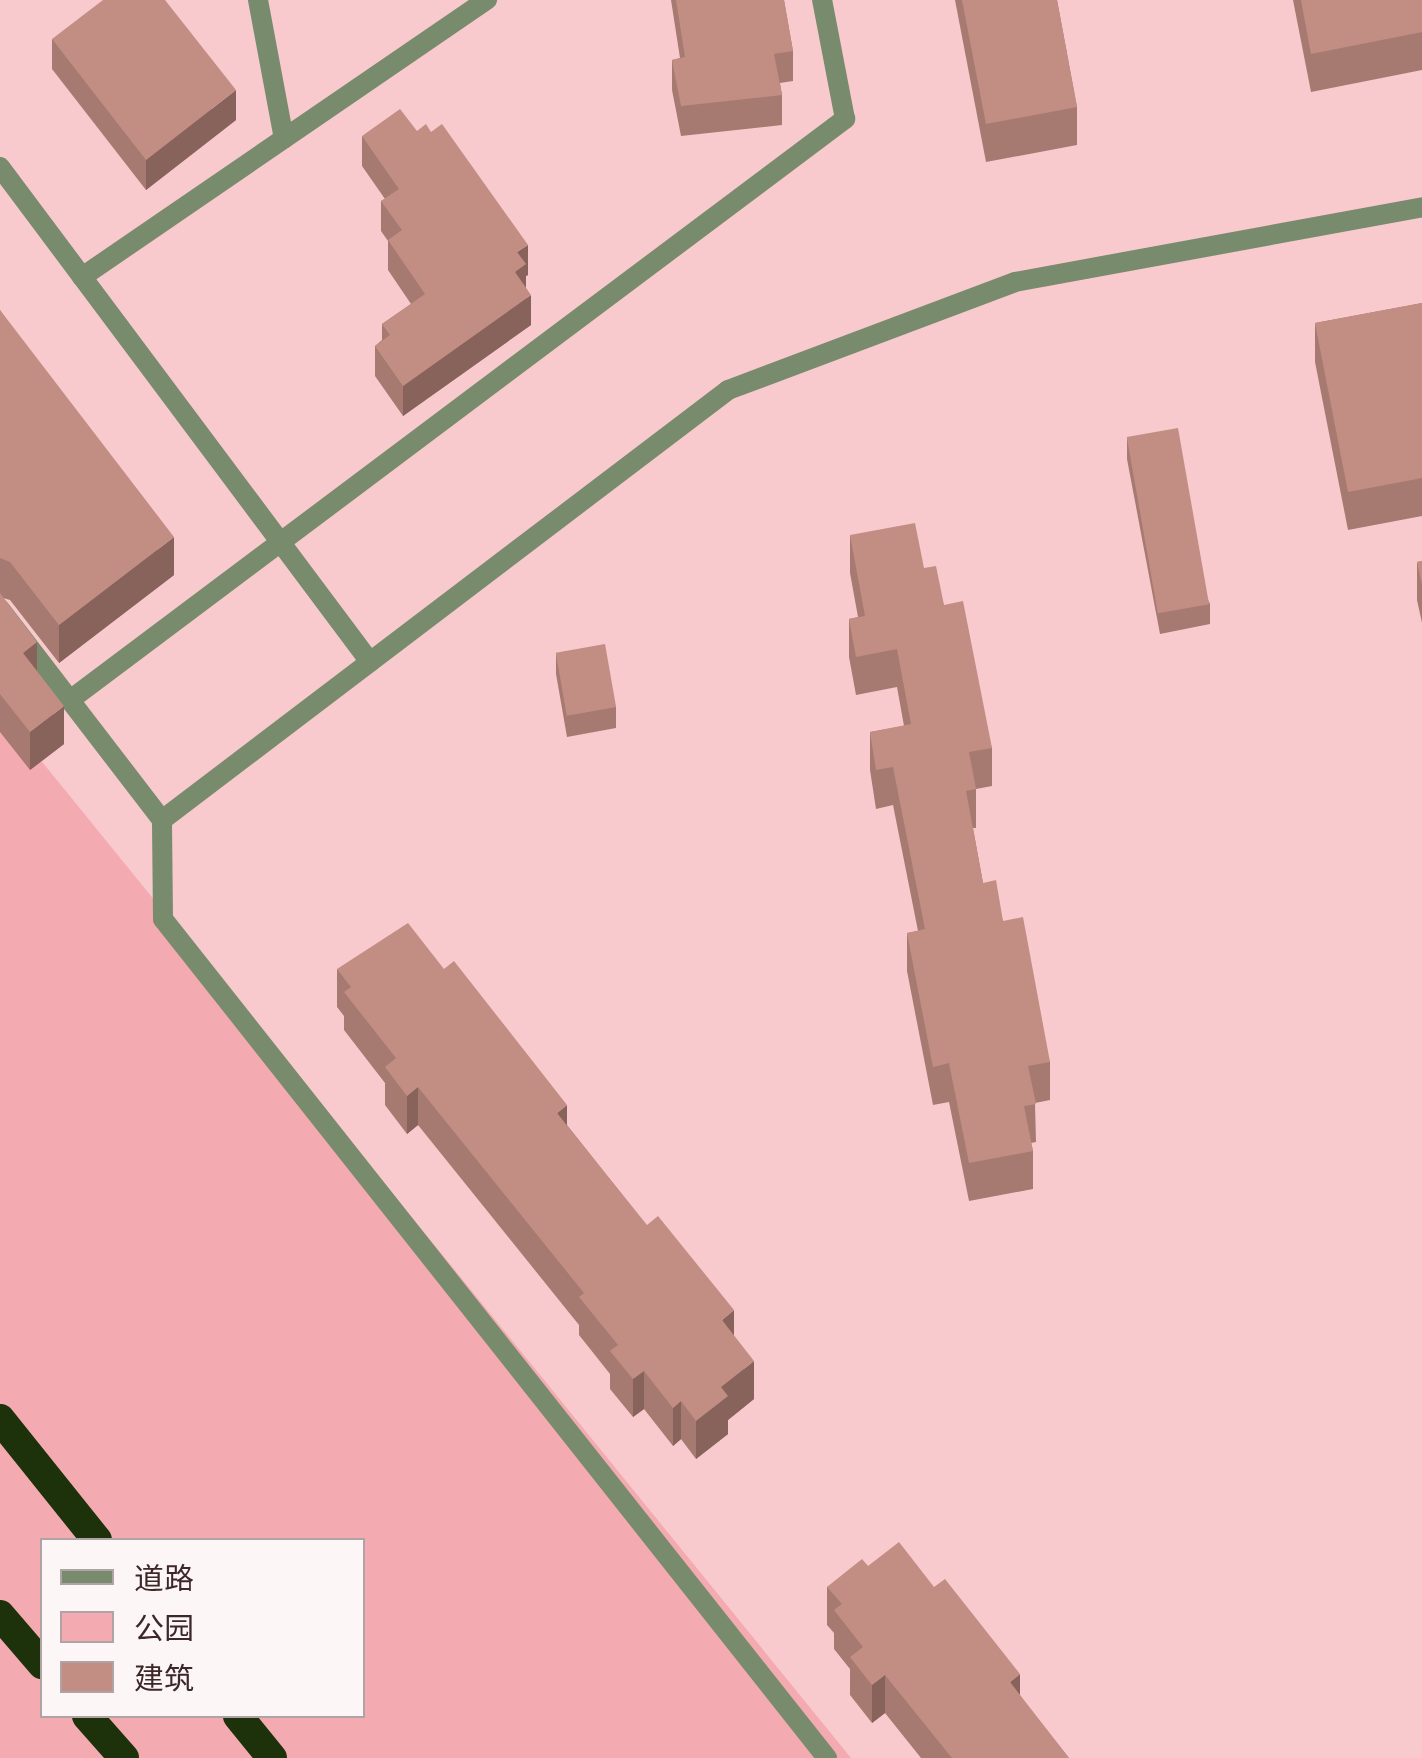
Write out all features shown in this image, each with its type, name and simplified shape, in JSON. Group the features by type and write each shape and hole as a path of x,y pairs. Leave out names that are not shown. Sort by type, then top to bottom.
{"highway":[{"path":"0,1419 96,1538"},
{"path":"0,1615 40,1662"},
{"path":"89,1718 124,1758"},
{"path":"240,1718 272,1758"}],"street":[{"path":"258,0 284,139"},
{"path":"82,277 487,0"},
{"path":"70,700 283,546 844,119 822,0"},
{"path":"0,167 370,662"},
{"path":"162,820 728,390 1015,282 1422,206"},
{"path":"0,609 162,820 164,919 826,1758"}],"green space":[{"path":"0,710 851,1758 0,1758"}],"building":[{"path":"103,0 165,0 236,90 146,160 52,39"},
{"path":"676,0 784,0 793,51 774,54 782,95 681,106 672,60 685,57"},
{"path":"962,0 1057,0 1077,107 986,124"},
{"path":"1301,0 1422,0 1422,32 1311,54"},
{"path":"400,109 417,131 426,124 431,132 442,124 528,245 517,252 526,264 515,272 531,295 403,386 375,346 390,335 382,324 425,294 388,240 402,230 381,201 399,189 362,136"},
{"path":"1422,303 1422,478 1348,492 1315,323"},
{"path":"0,310 174,537 59,625 10,562 0,558"},
{"path":"1178,428 1209,604 1158,613 1127,437"},
{"path":"915,523 924,568 936,566 944,605 963,601 992,748 969,752 976,789 966,791 983,883 996,880 1003,921 1023,917 1050,1062 1028,1066 1036,1104 1024,1106 1033,1151 969,1163 949,1063 933,1067 907,933 925,929 893,767 876,770 870,732 911,724 897,649 856,657 849,619 865,616 850,535"},
{"path":"0,593 37,642 23,653 64,706 30,732 0,694"},
{"path":"605,644 616,707 567,716 556,653"},
{"path":"408,923 444,969 454,961 567,1105 557,1113 647,1225 658,1216 734,1310 722,1320 754,1361 721,1387 728,1396 696,1421 681,1401 673,1408 644,1371 633,1379 610,1351 618,1345 579,1297 584,1293 418,1087 407,1096 385,1067 396,1058 344,992 351,987 337,969"},
{"path":"899,1542 934,1587 945,1579 1020,1674 1010,1682 1069,1758 952,1758 885,1675 872,1685 850,1657 863,1647 834,1610 842,1604 827,1587 862,1559 868,1566"}]}
